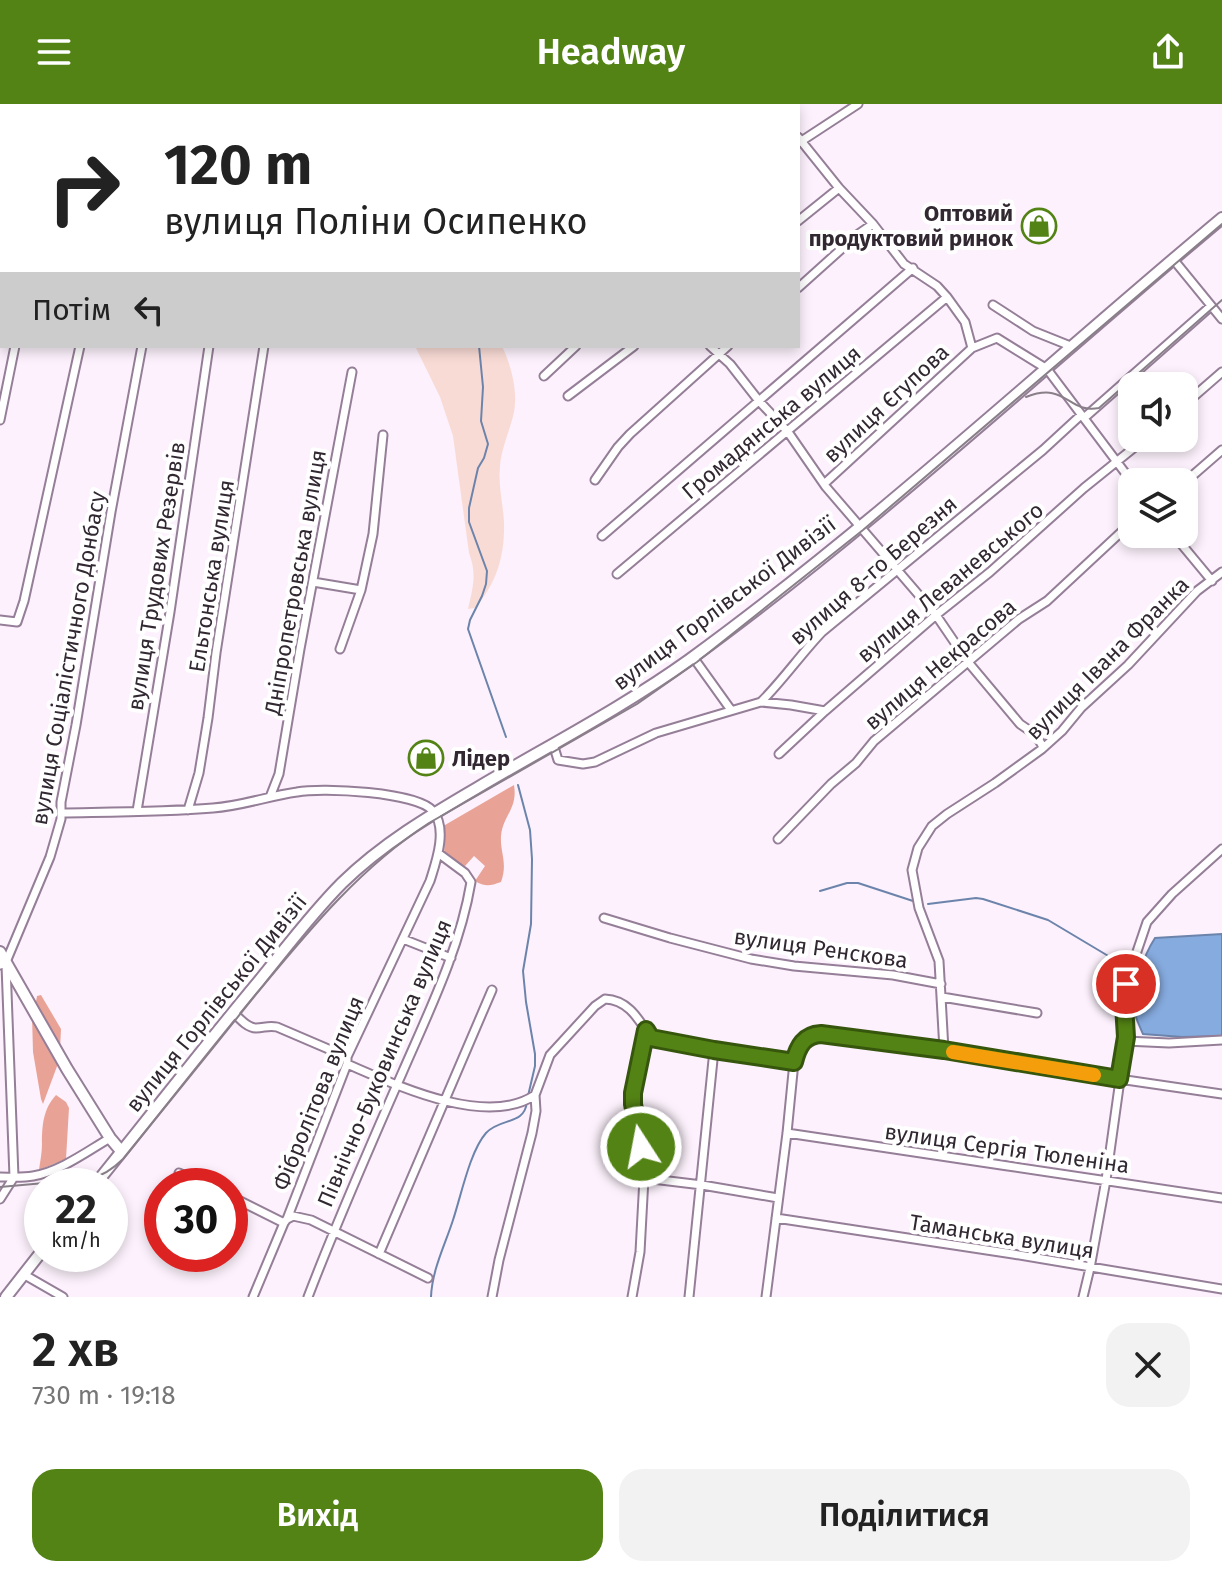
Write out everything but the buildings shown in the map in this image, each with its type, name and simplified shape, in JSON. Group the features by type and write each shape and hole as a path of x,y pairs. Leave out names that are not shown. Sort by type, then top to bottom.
{"main road":[{"name":"вулиця Горлівської Дивізії","path":"108,1168 311,917 341,884 384,847 434,812 609,713 693,657 860,526 1222,218"},
{"path":"2,960 67,1069 121,1151"},
{"path":"6,1297 23,1274"}],"street":[{"path":"800,139 858,104"},
{"path":"800,141 904,264 937,286 947,297 965,322 972,348 997,338 1047,369 1122,468"},
{"path":"800,219 839,188"},
{"path":"800,286 873,224"},
{"path":"1173,259 1222,319"},
{"path":"602,536 913,268"},
{"name":"Громадянська вулиця","path":"617,574 947,297"},
{"path":"993,305 1033,331 1073,347"},
{"name":"вулиця 8-го Березня","path":"761,702 822,632 1043,450 1211,306"},
{"path":"0,420 15,348"},
{"path":"0,620 17,622 24,601 80,348"},
{"name":"вулиця Соціалістичного Донбасу","path":"2,960 50,857 61,819 61,802 142,348"},
{"name":"вулиця Трудових Резервів","path":"137,811 209,348"},
{"name":"Ельтонська вулиця","path":"188,810 199,773 264,348"},
{"path":"544,376 574,348"},
{"path":"568,396 631,348"},
{"path":"712,348 730,364 788,432 854,522 936,615 968,662 1020,724 1036,735 1043,747"},
{"path":"595,480 630,434 726,348"},
{"name":"вулиця Єгупова","path":"824,484 972,348"},
{"name":"Дніпропетровська вулиця","path":"270,797 279,774 352,372"},
{"path":"1198,393 1222,372"},
{"path":"340,649 361,590 373,534 383,435"},
{"path":"1198,471 1222,450"},
{"name":"вулиця Леваневського","path":"779,754 936,615 1130,452"},
{"name":"вулиця Некрасова","path":"778,839 831,784 856,763 874,741 1019,619 1047,601 1118,535"},
{"path":"1185,548 1212,581"},
{"name":"вулиця Івана Франка","path":"944,1050 939,961 919,908 912,870 918,848 932,826 1042,749 1062,731 1197,591 1222,572"},
{"path":"313,582 361,590"},
{"path":"693,657 731,710"},
{"path":"553,744 558,760 588,763 656,733 761,702 825,711"},
{"path":"61,813 188,810 243,805 300,791 369,793 409,799 434,812"},
{"name":"Фібролітова вулиця","path":"253,1297 286,1221 347,1061 430,881 438,853 439,832 434,812"},
{"path":"1083,1297 1106,1180 1125,1041 1126,984 1147,922 1172,894 1222,849"},
{"name":"Північно-Буковинська вулиця","path":"308,1297 333,1231 451,958 461,927 471,882 465,873 438,853"},
{"name":"вулиця Ренскова","path":"604,918 751,959 893,975 941,984"},
{"path":"403,939 451,958"},
{"path":"0,1199 14,1177 2,960"},
{"path":"379,1254 492,990"},
{"path":"942,997 1037,1013"},
{"path":"233,1012 253,1027 277,1027 396,1085 444,1101 495,1107 507,1107 530,1098 550,1055 605,999 614,999 627,1006 651,1038 794,1062"},
{"path":"632,1297 640,1252 644,1178 643,1153 633,1104 635,1078 646,1030"},
{"path":"766,1297 794,1062 803,1041 813,1034 944,1050 1222,1094"},
{"path":"1125,1041 1169,1043 1222,1040"},
{"path":"689,1297 714,1050"},
{"path":"492,1297 532,1133 536,1111 530,1098"},
{"path":"0,1099 12,1100"},
{"name":"вулиця Сергія Тюленіна","path":"787,1133 1222,1198"},
{"path":"0,1177 42,1174 110,1138"},
{"path":"644,1178 778,1198"},
{"path":"248,1204 286,1221 300,1216 428,1278"},
{"name":"Таманська вулиця","path":"776,1218 1222,1289"},
{"path":"23,1274 63,1297"}],"shaded area":[{"path":"416,348 503,348 513,378 515,396 500,474 503,546 494,579 475,608 468,609 474,574 453,436 440,397"},
{"path":"514,785 514,800 501,836 504,869 501,882 482,884 475,881 485,866 474,856 465,866 444,859 445,825"},
{"path":"41,995 61,1029 60,1049 35,1007 37,996"},
{"path":"32,1016 59,1061 43,1104 33,1052"},
{"path":"56,1095 69,1108 66,1159 39,1168 42,1131 48,1106"}],"water":[{"path":"1222,934 1222,1036 1143,1034 1134,1011 1134,993 1155,938"}],"waterway":[{"path":"479,348 483,387 481,421 488,444 478,468 469,522 487,571 486,584 468,629 506,737"},
{"path":"518,785 530,830 532,859 531,924 523,971 535,1054 528,1096"},
{"path":"820,891 858,883 913,901"},
{"path":"928,904 983,899 1048,920 1115,960"},
{"path":"431,1297 436,1267 475,1151 486,1133 521,1115 527,1102"}],"tram line":[{"path":"0,1187 89,1179 115,1166 293,950 334,904 379,861 429,823 637,704 697,662 863,530 1222,224"},
{"path":"1026,397 1050,393 1080,407 1099,408 1222,300"}],"slow traffic":[{"path":"953,1052 1094,1075"}],"place":[{"name":"Оптовий продуктовий ринок","path":"1039,226"},
{"name":"Лідер","path":"426,758"}],"route":[{"path":"641,1147 633,1093 646,1030 651,1038 794,1062 803,1041 813,1034 821,1034 944,1050 1119,1079 1126,1037 1126,984"}]}
